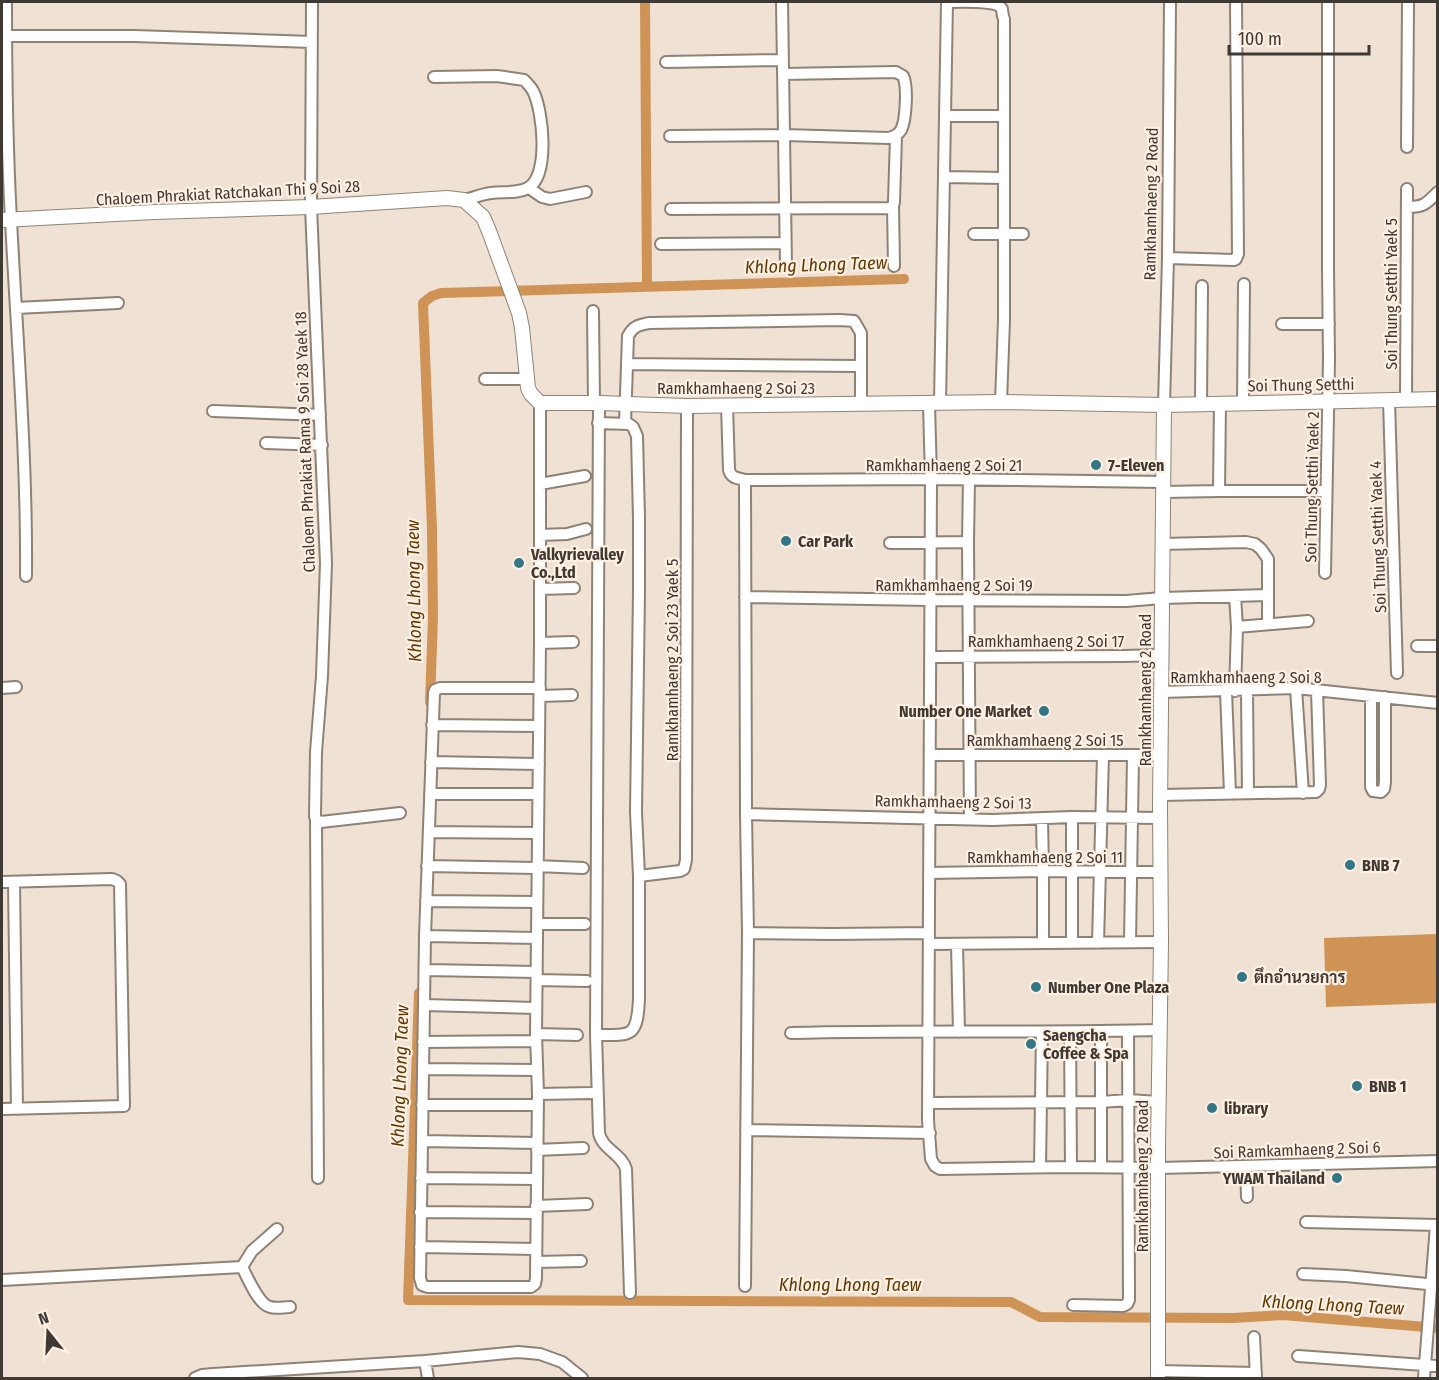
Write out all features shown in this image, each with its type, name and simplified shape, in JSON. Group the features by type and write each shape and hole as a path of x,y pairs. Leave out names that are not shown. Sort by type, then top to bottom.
{"main road":[{"name":"Chaloem Phrakiat Ratchakan Thi 9 Soi 28","path":"6,219 460,199"},
{"path":"460,199 483,217 509,282 522,328 526,379 531,394 540,403"},
{"name":"Soi Thung Setthi","path":"1164,405 1437,399"},
{"name":"Ramkhamhaeng 2 Soi 23","path":"540,403 687,406 1001,402 1164,405"},
{"name":"Ramkhamhaeng 2 Road","path":"1158,1375 1164,405"}],"street":[{"path":"6,2 6,219 16,308 22,395 26,576"},
{"name":"Chaloem Phrakiat Rama 9 Soi 28 Yaek 18","path":"312,2 311,207 326,563 315,816 318,1178"},
{"path":"782,2 786,265"},
{"path":"947,2 989,3 1002,9 1004,19 1004,320 1001,402"},
{"name":"Soi Ramkamhaeng 2 Soi 6","path":"947,2 944,177 931,479 928,1102 931,1159 940,1169 1040,1167 1129,1169 1437,1161"},
{"name":"Ramkhamhaeng 2 Road","path":"1164,405 1168,258 1170,2"},
{"path":"1168,258 1234,260 1238,254 1236,2"},
{"name":"Soi Thung Setthi Yaek 2","path":"1325,573 1329,401 1328,2"},
{"path":"1407,147 1408,2"},
{"path":"6,36 134,36 312,42"},
{"path":"666,62 783,60"},
{"path":"670,136 784,135 888,138 896,136 902,130 907,94 906,82 903,76 896,72 783,74"},
{"path":"434,77 497,76 524,80 533,90 541,120 543,156 539,177 534,184 521,191 491,193 460,199"},
{"path":"945,116 1004,116"},
{"path":"894,266 893,206 896,136"},
{"path":"944,177 1004,178"},
{"path":"529,188 550,200 586,192"},
{"name":"Soi Thung Setthi Yaek 5","path":"1406,400 1407,189"},
{"path":"1407,207 1426,205 1437,192"},
{"path":"671,209 893,206"},
{"path":"974,234 1023,234"},
{"path":"661,244 785,243"},
{"path":"1243,402 1244,284"},
{"path":"1201,403 1202,286"},
{"path":"16,308 118,303"},
{"path":"593,311 598,423 596,1035 599,1138 622,1162 626,1170 630,1293"},
{"path":"625,423 628,336 631,329 650,323 854,321 861,333 861,404"},
{"path":"1282,324 1329,324"},
{"path":"627,364 861,366"},
{"path":"485,379 526,379"},
{"name":"Soi Thung Setthi Yaek 4","path":"1389,400 1397,673"},
{"path":"540,403 540,692 536,1008 538,1099 536,1278 535,1284 531,1287 428,1287 422,1285 420,1278 420,1178 427,866 434,693 440,688 540,692 572,695"},
{"path":"1218,491 1220,403"},
{"name":"Ramkhamhaeng 2 Soi 23 Yaek 5","path":"639,876 680,871 684,869 686,860 687,406"},
{"path":"727,406 729,470 732,476 745,480 748,933 745,1286"},
{"path":"213,411 320,415"},
{"path":"596,1035 630,1033 637,1022 639,999 639,876 636,812 639,591 638,436 629,424 598,423"},
{"path":"266,443 322,445"},
{"path":"540,484 585,476"},
{"path":"969,479 970,819"},
{"name":"Ramkhamhaeng 2 Soi 21","path":"745,480 969,479 1218,491 1326,491"},
{"path":"540,535 567,534 586,529"},
{"path":"890,543 968,542"},
{"path":"1162,544 1245,542 1255,544 1268,559 1268,624"},
{"path":"540,589 574,588"},
{"name":"Ramkhamhaeng 2 Soi 19","path":"745,597 1126,601 1268,595"},
{"path":"1230,793 1236,691 1235,596"},
{"path":"1237,627 1308,621"},
{"path":"540,643 573,642"},
{"path":"1417,646 1437,646"},
{"name":"Ramkhamhaeng 2 Soi 17","path":"930,657 1161,655"},
{"path":"2,688 16,687"},
{"path":"1296,688 1303,793"},
{"name":"Ramkhamhaeng 2 Soi 8","path":"1161,692 1296,688 1437,703"},
{"path":"1161,795 1316,792 1320,785 1317,690"},
{"path":"1236,691 1248,793"},
{"path":"1371,696 1371,787 1377,792 1384,789 1385,782 1385,698"},
{"path":"432,725 539,726"},
{"name":"Ramkhamhaeng 2 Soi 15","path":"930,755 1161,755"},
{"path":"1098,943 1103,755"},
{"path":"1130,942 1133,756"},
{"path":"431,762 539,764"},
{"path":"430,794 538,794"},
{"path":"316,820 321,822 400,813"},
{"name":"Ramkhamhaeng 2 Soi 13","path":"746,814 993,820 1072,817 1160,818"},
{"path":"1072,817 1072,943"},
{"path":"1042,818 1043,944"},
{"path":"429,832 538,833"},
{"path":"427,866 583,868"},
{"name":"Ramkhamhaeng 2 Soi 11","path":"929,873 1161,872"},
{"path":"2,882 112,879 120,884 124,1106 2,1109"},
{"path":"15,882 17,1109"},
{"path":"426,901 537,902"},
{"path":"537,924 585,924"},
{"path":"748,933 929,938 957,944 1161,942"},
{"path":"425,936 537,938"},
{"path":"957,944 959,1032"},
{"path":"424,970 587,981"},
{"path":"424,1005 536,1008"},
{"path":"791,1033 1160,1030"},
{"path":"1073,1305 1123,1306 1129,1300 1128,1031"},
{"path":"1040,1167 1042,1032"},
{"path":"1070,1032 1071,1167"},
{"path":"1101,1032 1101,1167"},
{"path":"423,1042 577,1035"},
{"path":"423,1070 537,1070"},
{"path":"422,1106 538,1099 592,1093"},
{"path":"928,1102 1129,1100 1158,1102"},
{"path":"746,1130 930,1133"},
{"path":"422,1141 583,1148"},
{"path":"1246,1167 1246,1197"},
{"path":"420,1178 537,1179"},
{"path":"420,1212 536,1210 587,1204"},
{"path":"1306,1222 1437,1225 1435,1285 1426,1343 1424,1378"},
{"path":"242,1268 252,1251 277,1229"},
{"path":"420,1247 536,1249"},
{"path":"536,1262 581,1261"},
{"path":"2,1280 242,1268"},
{"path":"242,1268 264,1304 268,1307 290,1307"},
{"path":"1303,1274 1435,1285"},
{"path":"1158,1375 1256,1376 1254,1337"},
{"path":"195,1378 213,1374 277,1374 518,1352 540,1353 562,1362 582,1378"},
{"path":"1298,1356 1437,1366"},
{"path":"425,1361 428,1378"}],"shaded area":[{"path":"1437,934 1437,1003 1326,1007 1324,938"}],"waterway":[{"path":"645,2 647,287"},
{"name":"Khlong Lhong Taew","path":"430,702 433,617 432,529 423,303 441,293 904,279"},
{"name":"Khlong Lhong Taew","path":"419,993 408,1300 1011,1302 1040,1317 1233,1318 1283,1315 1438,1328"}],"place":[{"name":"7-Eleven","path":"1096,465"},
{"name":"Car Park","path":"786,541"},
{"name":"Valkyrievalley Co.,Ltd","path":"519,563"},
{"name":"Number One Market","path":"1044,711"},
{"name":"BNB 7","path":"1350,865"},
{"name":"ตึกอำนวยการ","path":"1242,977"},
{"name":"Number One Plaza","path":"1036,987"},
{"name":"Saengcha Coffee & Spa","path":"1031,1044"},
{"name":"BNB 1","path":"1357,1086"},
{"name":"library","path":"1212,1108"},
{"name":"YWAM Thailand","path":"1337,1178"}]}
